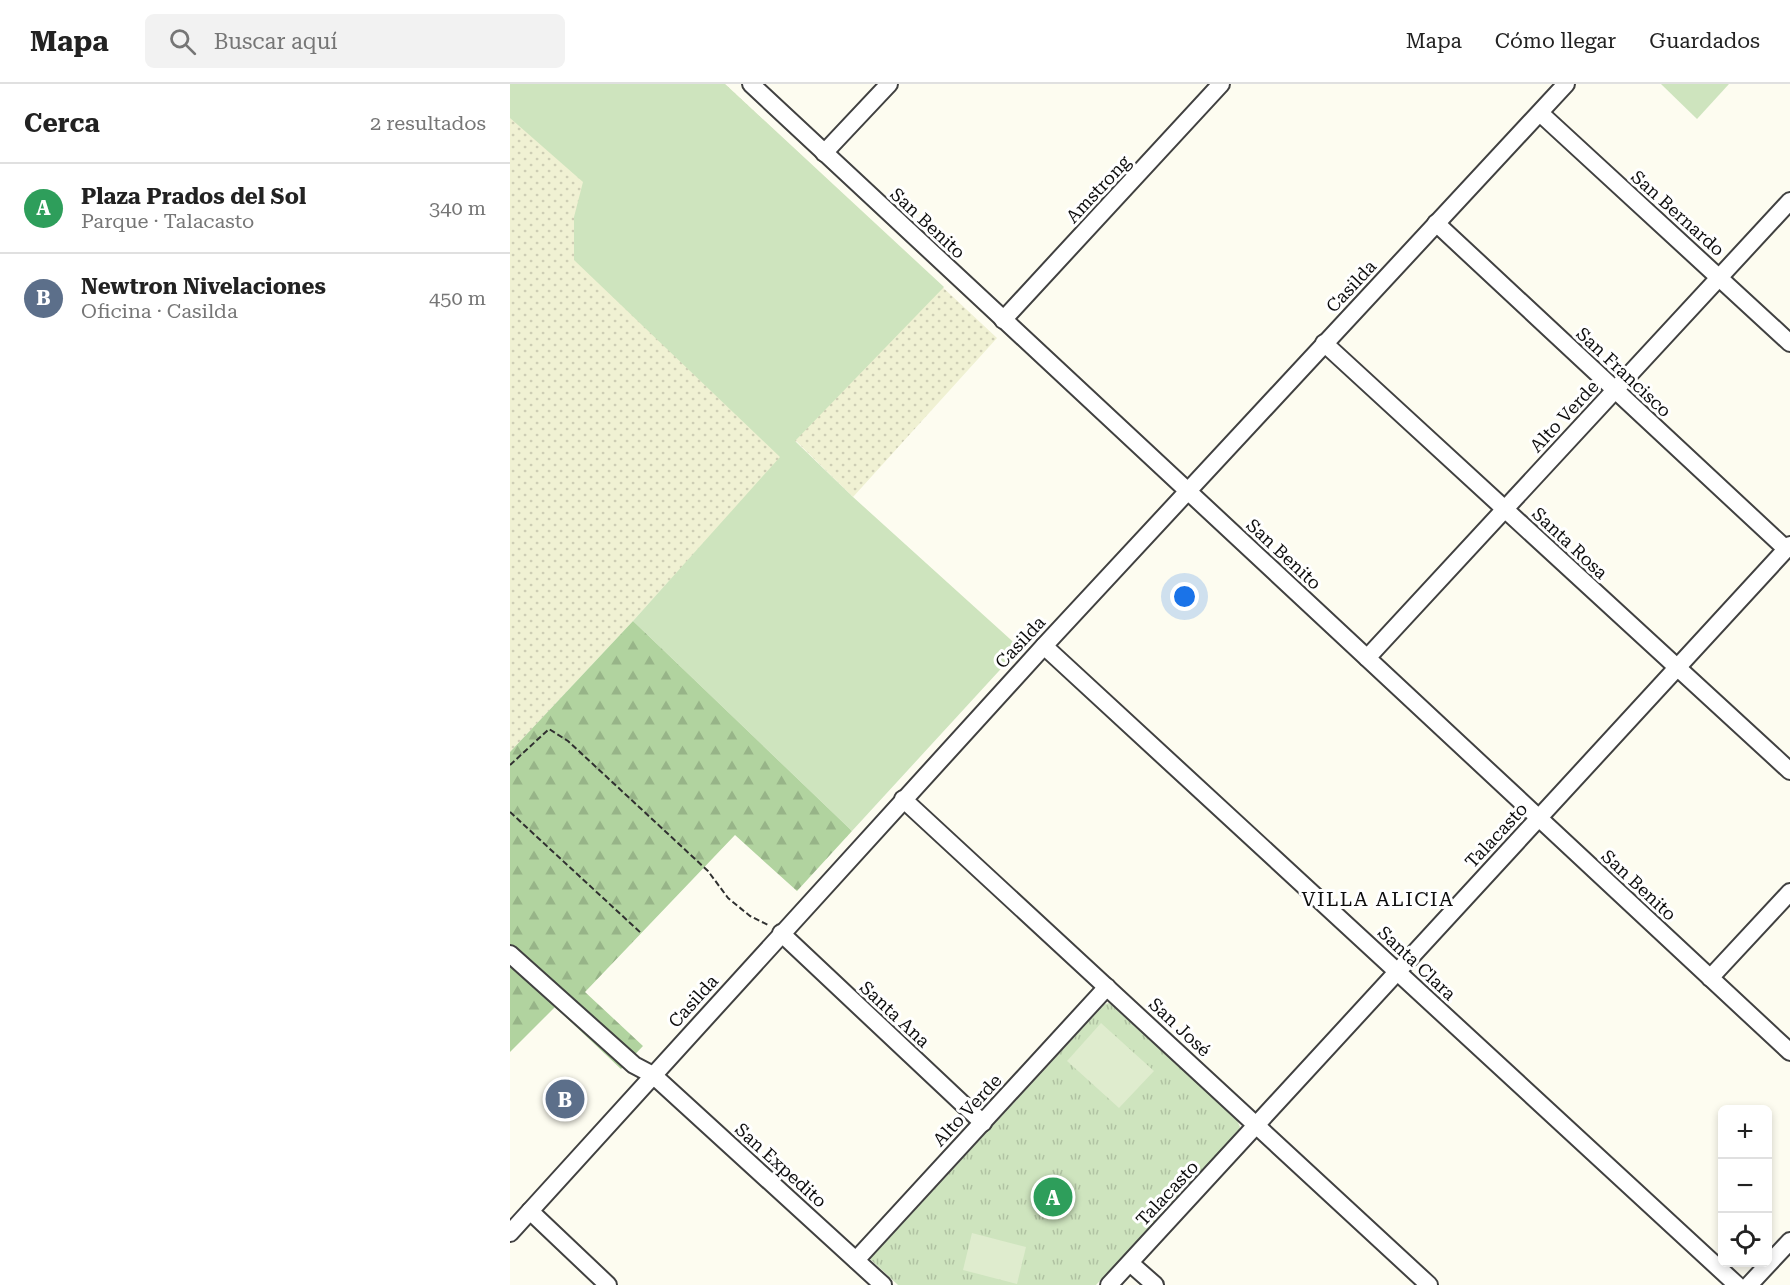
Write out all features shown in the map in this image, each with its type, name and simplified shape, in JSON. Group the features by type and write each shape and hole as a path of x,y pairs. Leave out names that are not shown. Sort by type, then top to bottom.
{"street":[{"name":"San Benito","path":"751,84 1790,1052"},
{"path":"824,153 889,84"},
{"name":"Amstrong","path":"1004,320 1221,84"},
{"name":"Casilda","path":"510,1233 653,1075 774,928 903,799 1566,84"},
{"name":"San Bernardo","path":"1540,113 1790,343"},
{"name":"Alto Verde","path":"1367,658 1790,201"},
{"name":"San Francisco","path":"1437,223 1615,390 1788,547"},
{"name":"Santa Rosa","path":"1324,343 1790,771"},
{"name":"Talacasto","path":"1109,1285 1788,547"},
{"name":"Santa Clara","path":"1044,646 1737,1285"},
{"name":"San José","path":"903,799 1429,1285"},
{"path":"1710,978 1790,892"},
{"name":"Santa Ana","path":"774,928 982,1123"},
{"name":"San Expedito","path":"510,954 634,1065 653,1075 882,1285"},
{"name":"Alto Verde","path":"856,1260 1107,987"},
{"path":"530,1211 608,1285"},
{"path":"1749,1285 1790,1241"},
{"path":"1130,1263 1155,1285"}],"path":[{"path":"510,765 549,729 568,741 708,871 728,898 750,916 774,928"},
{"path":"510,812 642,934"}],"green space":[{"path":"510,84 725,84 997,338 853,497 796,441 633,621 510,752"},
{"path":"510,84 725,84 944,287 795,441 853,497 1020,648 852,831 633,621 780,457 574,260 574,217 583,182 510,118"},
{"path":"1661,84 1729,84 1697,119"},
{"path":"633,621 852,831 797,891 735,835 585,992 643,1046 621,1069 555,1007 510,1052 510,752"},
{"path":"1109,1003 1236,1118 1240,1127 1237,1134 1096,1285 898,1285 870,1259 1105,1004"},
{"path":"1101,1023 1154,1071 1119,1108 1067,1061"},
{"path":"972,1233 1026,1247 1017,1284 963,1270"}],"place":[{"name":"Newtron Nivelaciones","path":"565,1099"},
{"name":"Plaza Prados del Sol","path":"1053,1197"}],"district":[{"name":"VILLA ALICIA","path":"1378,899"}]}
